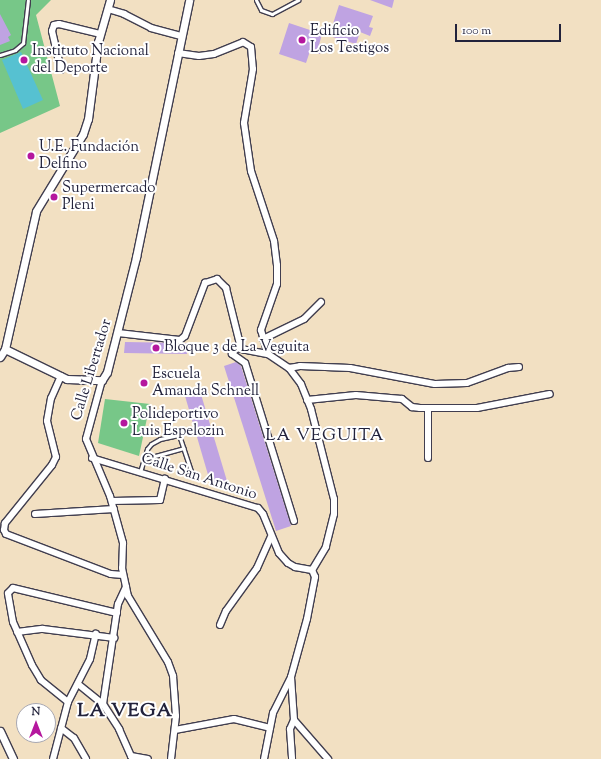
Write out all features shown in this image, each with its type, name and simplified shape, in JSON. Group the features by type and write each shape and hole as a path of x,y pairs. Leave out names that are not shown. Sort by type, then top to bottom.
{"street":[{"path":"0,357 5,349 36,211 83,134 88,119 100,34 110,0"},
{"name":"Calle Libertador","path":"171,759 175,730 173,676 168,662 135,610 126,587 123,575 123,543 112,501 92,458 86,439 102,380 107,372 118,334 178,53 180,36 189,0"},
{"path":"108,9 124,14 150,28 180,36"},
{"path":"61,70 52,31 54,25 59,24 100,34"},
{"path":"178,53 199,56 214,54 243,42 251,47 253,69 244,123 252,171 274,241 278,265 277,284 261,330 268,354"},
{"path":"118,334 180,340 185,336 205,283 217,279 226,288 241,348"},
{"path":"263,339 298,322 321,302"},
{"path":"264,759 273,713 291,677 315,577 312,570 326,546 334,514 334,499 328,468 301,384 289,368 268,354 236,348 232,354 245,363 294,520"},
{"path":"5,349 67,379 102,380"},
{"path":"289,368 300,366 350,368 435,384 467,384 508,368 519,367"},
{"path":"61,376 51,398 47,421 56,457 52,465 5,523 4,530 6,534 111,574 123,575"},
{"path":"307,400 356,395 402,399 412,406 428,408 477,408 550,394"},
{"path":"428,408 428,458"},
{"name":"Calle San Antonio","path":"92,458 258,508 263,514 271,537 288,563 295,567 312,570"},
{"path":"112,501 156,501 161,496 165,479"},
{"path":"35,514 114,509"},
{"path":"220,625 226,611 257,568 271,537"},
{"path":"104,704 117,613 126,587"},
{"path":"68,702 41,680 17,632 8,603 8,593 13,588 117,613"},
{"path":"17,632 43,629 96,634 114,638"},
{"path":"53,759 68,702 90,659 96,634"},
{"path":"291,677 294,720 290,729 292,759"},
{"path":"78,684 104,704 119,729 131,756"},
{"path":"175,730 234,719 270,728"},
{"path":"294,720 328,759"},
{"path":"61,728 74,738 86,759"},
{"path":"0,731 13,759"},
{"path":"125,759 131,756 148,759"}],"lane":[{"path":"0,55 15,50 23,43 28,0"},
{"path":"256,0 261,10 272,14 298,0"},
{"path":"140,472 151,444 174,435 182,438 192,474"},
{"path":"144,459 184,448"}],"green space":[{"name":"Instituto Nacional del Deporte","path":"0,0 51,0 36,15 60,106 0,133"},
{"name":"Polideportivo Luis Espelozin","path":"105,399 150,404 139,456 98,443"}],"water":[{"path":"21,52 43,100 23,109 2,60"}],"building":[{"path":"370,0 394,0 392,8"},
{"path":"339,5 373,16 369,27 373,28 370,36 360,32 356,44 329,36"},
{"path":"0,14 11,35 8,37 10,41 0,45"},
{"name":"Edificio Los Testigos","path":"289,23 322,34 319,45 323,47 320,54 310,51 306,63 279,54"},
{"name":"Bloque 3 de La Veguita","path":"125,342 187,343 187,354 124,353"},
{"path":"236,362 241,366 291,526 276,531 224,366"},
{"path":"200,391 227,481 211,485 185,396"}],"place":[{"name":"Edificio Los Testigos","path":"302,40"},
{"name":"Instituto Nacional del Deporte","path":"24,60"},
{"name":"U.E. Fundación Delfino","path":"31,156"},
{"name":"Supermercado Pleni","path":"54,197"},
{"name":"Bloque 3 de La Veguita","path":"156,348"},
{"name":"Escuela Amanda Schnell","path":"144,383"},
{"name":"Polideportivo Luis Espelozin","path":"124,423"}],"district":[{"name":"LA VEGUITA","path":"325,437"},
{"name":"LA VEGA","path":"125,712"}]}
